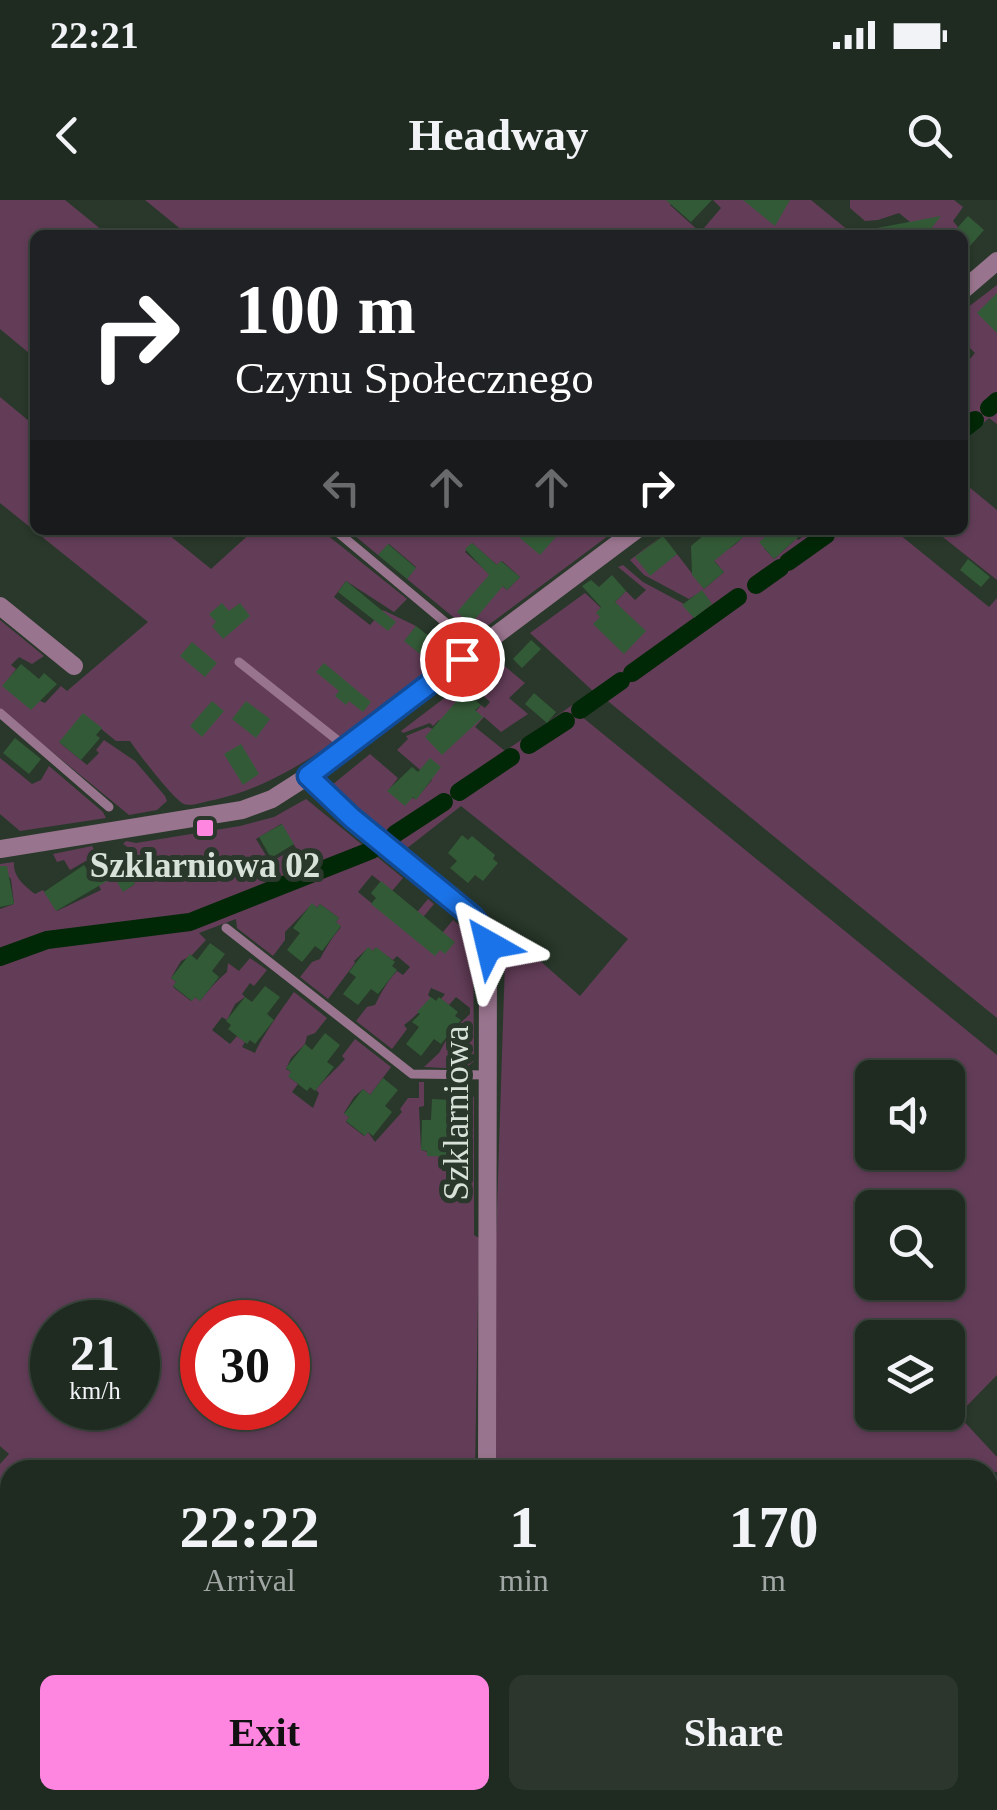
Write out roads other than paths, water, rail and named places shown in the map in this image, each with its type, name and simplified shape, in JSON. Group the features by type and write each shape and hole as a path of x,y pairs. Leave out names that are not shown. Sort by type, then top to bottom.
{"street":[{"path":"968,285 997,261"},
{"path":"0,849 242,810 272,799 629,535"},
{"path":"0,606 74,666"},
{"name":"Szklarniowa","path":"308,776 340,808 473,917 489,945 487,1460"}],"lane":[{"path":"340,535 476,648"},
{"path":"239,662 346,748"},
{"path":"0,713 110,808"},
{"path":"226,928 412,1074 488,1075"}],"waterway":[{"path":"989,408 997,401"},
{"path":"968,425 975,420"},
{"path":"788,562 826,535"},
{"path":"756,585 780,568"},
{"path":"632,673 738,597"},
{"path":"580,710 621,681"},
{"path":"529,745 566,721"},
{"path":"459,792 511,757"},
{"path":"395,834 444,802"},
{"path":"0,957 47,940 190,922 372,850"}],"place":[{"name":"Szklarniowa 02","path":"205,828"}]}
